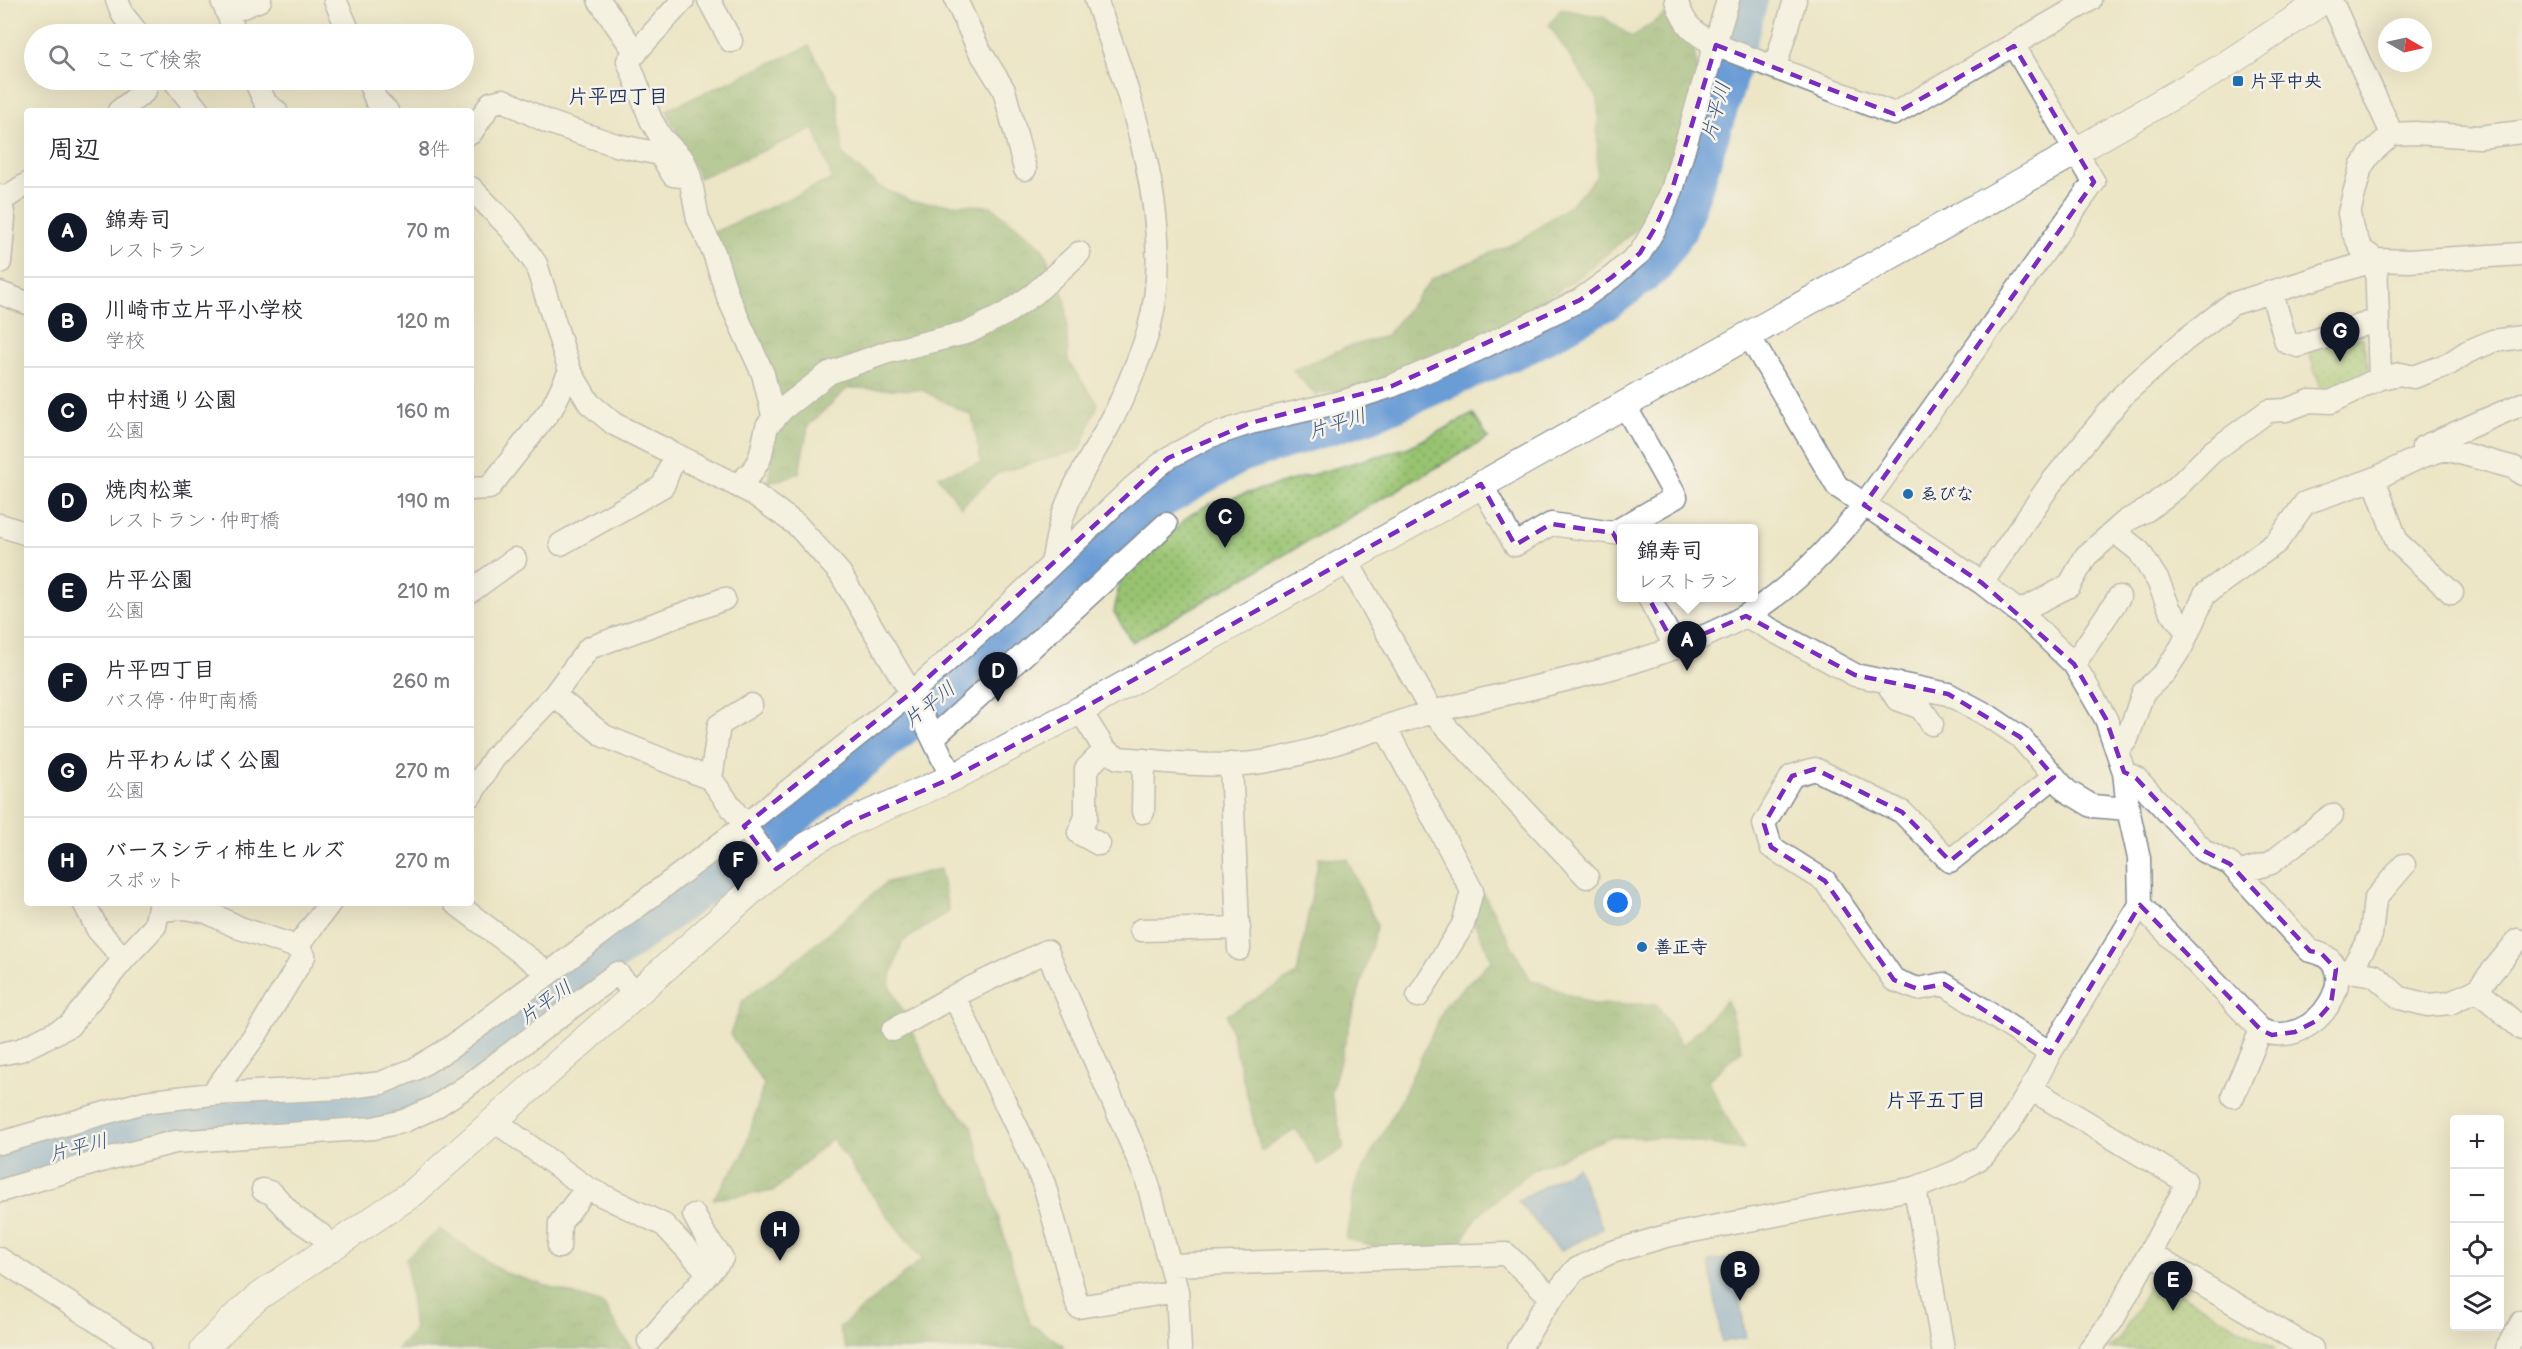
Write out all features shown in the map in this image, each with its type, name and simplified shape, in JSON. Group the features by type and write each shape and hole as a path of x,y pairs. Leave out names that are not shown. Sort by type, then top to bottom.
{"main road":[{"path":"204,1349 259,1296 413,1193 636,995 772,864 848,823 952,778 1080,710 2075,152 2221,68 2324,0"}],"street":[{"path":"117,0 123,15 130,24"},
{"path":"232,24 225,7 260,0"},
{"path":"335,0 346,24"},
{"path":"599,0 636,53"},
{"path":"683,0 628,61 651,120 661,137 684,161 690,177 698,219 714,253 728,297 763,374 774,419"},
{"path":"709,0 731,41"},
{"path":"956,0 978,48 1004,90 1025,169"},
{"path":"1052,563 1064,511 1083,470 1110,424 1132,375 1149,327 1157,281 1149,170 1131,101 1096,0"},
{"path":"1676,0 1682,17 1696,35 1748,58 1894,114 2090,0"},
{"path":"922,717 989,624 1132,488 1168,458 1208,437 1250,423 1345,401 1392,386 1476,350 1580,300 1640,254 1672,190 1719,46 1728,0"},
{"path":"1775,67 1795,0"},
{"path":"2331,0 2392,135"},
{"path":"1080,710 1105,750 1118,758 1231,764 1255,763 1288,756 1432,712 1637,660 1746,616 1791,584 1829,549 1864,506 2094,182 2014,46"},
{"path":"123,108 145,90"},
{"path":"182,90 196,108"},
{"path":"260,90 266,104 272,108"},
{"path":"372,90 376,100 384,108"},
{"path":"474,128 491,103 503,100 548,122 616,145 660,154 673,175 690,177"},
{"path":"2376,260 2362,250 2352,230 2349,213 2361,167 2370,154 2392,135 2415,133 2479,137 2522,132"},
{"path":"0,262 4,219 1,198 24,186"},
{"path":"474,191 512,229 536,264 570,370 589,403 614,424 754,494 797,525 840,573 922,717 952,778"},
{"path":"736,486 752,472 760,458 767,426 784,408 829,373 888,352 969,332 1005,314 1034,294 1079,253"},
{"path":"1982,583 2051,483 2124,394 2185,340 2232,304 2376,260 2408,261 2522,254"},
{"path":"2376,260 2380,378"},
{"path":"0,293 24,302"},
{"path":"2272,293 2286,342 2298,346 2378,320"},
{"path":"1520,1349 1552,1298 1575,1270 1609,1253 1655,1239 1915,1188 1958,1172 1983,1156 2008,1125 2031,1089 2050,1053 2140,905 2139,858 2128,809 2121,761 2106,719 2074,664 2018,612 1982,583 1837,486 1749,334"},
{"path":"2018,612 2069,586 2086,556 2126,521 2147,510 2177,487 2212,452 2268,411 2286,410 2310,401 2331,402 2380,378 2400,374 2414,377 2449,364 2467,352 2486,344 2522,337"},
{"path":"474,489 489,488 552,408 570,370"},
{"path":"1624,404 1676,497 1639,524"},
{"path":"2420,457 2424,445 2522,404"},
{"path":"2121,761 2143,693 2165,672 2205,594 2277,542 2305,503 2374,479 2420,457 2445,449 2515,468 2522,474"},
{"path":"561,544 663,486 675,455"},
{"path":"2374,479 2397,542 2452,593"},
{"path":"1481,484 1515,545 1551,524 1617,540"},
{"path":"0,1143 144,1102 212,1094 342,1088 381,1083 414,1069 450,1048 744,826 922,717 1166,524"},
{"path":"0,525 24,533"},
{"path":"2115,532 2139,551 2158,581 2170,610 2187,632"},
{"path":"474,589 515,559"},
{"path":"1347,561 1432,712 1587,877"},
{"path":"2074,664 2119,597"},
{"path":"474,790 494,758 554,695 589,648 724,599"},
{"path":"1652,602 1675,646"},
{"path":"1746,616 1855,675 1948,694 2020,737 2067,791 2092,806 2128,809"},
{"path":"1887,683 1896,699 1921,708 1932,724"},
{"path":"554,695 604,736 711,779 772,864"},
{"path":"711,779 719,725 751,705"},
{"path":"1385,727 1472,891 1463,925 1418,996"},
{"path":"1099,844 1079,833 1086,817 1086,769 1105,750"},
{"path":"1143,812 1144,760"},
{"path":"2121,761 2204,851 2223,859 2238,873 2310,951 2321,953 2343,970 2374,975 2400,998 2428,1005 2450,1003 2477,990 2518,940"},
{"path":"1141,930 1239,939 1231,764"},
{"path":"2050,1053 1944,984 1918,989 1894,980 1826,881 1771,847 1764,824 1792,776 1815,770 1902,812 1950,861 2054,777"},
{"path":"2238,873 2271,863 2332,815"},
{"path":"2140,905 2261,1030 2272,1035 2295,1032 2316,1021 2331,1004 2343,970 2371,935 2375,899 2404,865"},
{"path":"86,906 98,930 124,959"},
{"path":"297,947 328,906"},
{"path":"459,906 548,973"},
{"path":"0,1054 20,1050 69,1026 124,959 155,926 160,907 207,912 240,928 297,947 304,956 257,1033 212,1094"},
{"path":"893,1030 954,996 1047,951 1146,1177 1177,1291 1180,1349"},
{"path":"0,1191 111,1158 175,1142 374,1128 404,1121 435,1107 467,1086 617,973 636,995"},
{"path":"2477,990 2522,1029"},
{"path":"954,996 1044,1184 1078,1307 1177,1291"},
{"path":"2233,1096 2261,1030"},
{"path":"2031,1089 2185,1181 2183,1192 2112,1322 2090,1349"},
{"path":"495,1121 587,1188 664,1225 708,1272"},
{"path":"559,1247 560,1223 587,1188"},
{"path":"1915,1188 1943,1349"},
{"path":"263,1190 272,1193 294,1217 321,1235 328,1248"},
{"path":"649,1341 722,1258 706,1237 694,1215"},
{"path":"1170,1265 1506,1254 1552,1298"},
{"path":"2150,1254 2312,1349"},
{"path":"0,1259 140,1349"},
{"path":"2506,1349 2522,1322"}],"highlighted area":[{"path":"1716,45 1894,114 2014,46 2094,182 1864,505 1982,583 2074,664 2106,719 2124,772 2136,778 2204,851 2230,864 2310,951 2321,953 2336,969 2331,1004 2316,1021 2295,1032 2272,1035 2261,1030 2140,905 2050,1053 1944,984 1918,989 1894,980 1825,881 1771,847 1764,824 1792,776 1815,769 1902,812 1950,861 2054,777 2020,737 1948,694 1855,675 1746,616 1675,646 1613,533 1551,524 1515,545 1481,484 1080,710 952,778 848,823 776,869 744,826 911,693 1168,458 1250,423 1392,386 1580,300 1612,277 1640,253 1655,228 1672,190"}],"green space":[{"path":"1684,1 1699,76 1658,211 1579,277 1487,338 1397,379 1315,395 1293,370 1344,348 1386,336 1433,278 1519,241 1573,203 1597,176 1598,99 1549,25 1561,9 1603,17 1632,37"},
{"path":"809,46 837,95 843,155 878,186 913,202 991,206 1042,247 1066,301 1068,361 1098,404 1080,450 998,473 961,507 938,476 981,463 972,416 922,390 848,388 808,426 799,473 768,484 775,431 710,234 832,179 814,129 699,178 666,110"},
{"path":"2362,337 2370,373 2323,394 2308,351"},
{"path":"1473,414 1488,438 1132,642 1114,612 1120,581 1190,515 1209,504 1409,447"},
{"path":"1319,857 1347,859 1377,925 1331,1093 1344,1148 1318,1165 1296,1129 1261,1151 1227,1015 1297,974"},
{"path":"940,869 949,912 902,942 889,983 942,1094 971,1125 1030,1324 1063,1345 1063,1349 846,1349 839,1328 922,1259 883,1210 832,1138 774,1191 713,1199 743,1155 764,1084 730,1034 743,1000 805,953 887,882"},
{"path":"1484,894 1530,979 1593,1004 1657,1004 1682,1046 1727,1000 1742,1050 1708,1080 1744,1150 1672,1138 1610,1137 1534,1169 1479,1214 1447,1264 1346,1239 1355,1184 1401,1100 1446,1004 1492,960 1467,908"},
{"path":"440,1229 503,1272 603,1304 632,1349 397,1349 414,1331 406,1258"},
{"path":"2159,1281 2275,1349 2107,1349 2119,1340 2152,1282"}],"water":[{"path":"1577,1167 1603,1229 1560,1251 1518,1201"},
{"path":"1733,1257 1746,1338 1722,1342 1709,1261"}],"waterway":[{"name":"片平川","path":"0,1167 168,1124 350,1113 419,1095 460,1069 515,1024 754,848 1075,584 1136,513 1240,453 1374,411 1527,344 1610,298 1652,266 1677,229 1694,183 1723,92 1748,0"}],"place":[{"name":"片平中央","path":"2238,81"},
{"name":"片平わんぱく公園","path":"2340,362"},
{"name":"ゑびな","path":"1908,494"},
{"name":"中村通り公園","path":"1225,548"},
{"name":"錦寿司","path":"1687,671"},
{"name":"焼肉松葉","path":"998,702"},
{"name":"片平四丁目","path":"738,891"},
{"name":"善正寺","path":"1642,947"},
{"name":"バースシティ柿生ヒルズ","path":"780,1261"},
{"name":"川崎市立片平小学校","path":"1740,1301"},
{"name":"片平公園","path":"2173,1311"}],"district":[{"name":"片平四丁目","path":"618,96"},
{"name":"片平五丁目","path":"1936,1100"}]}
